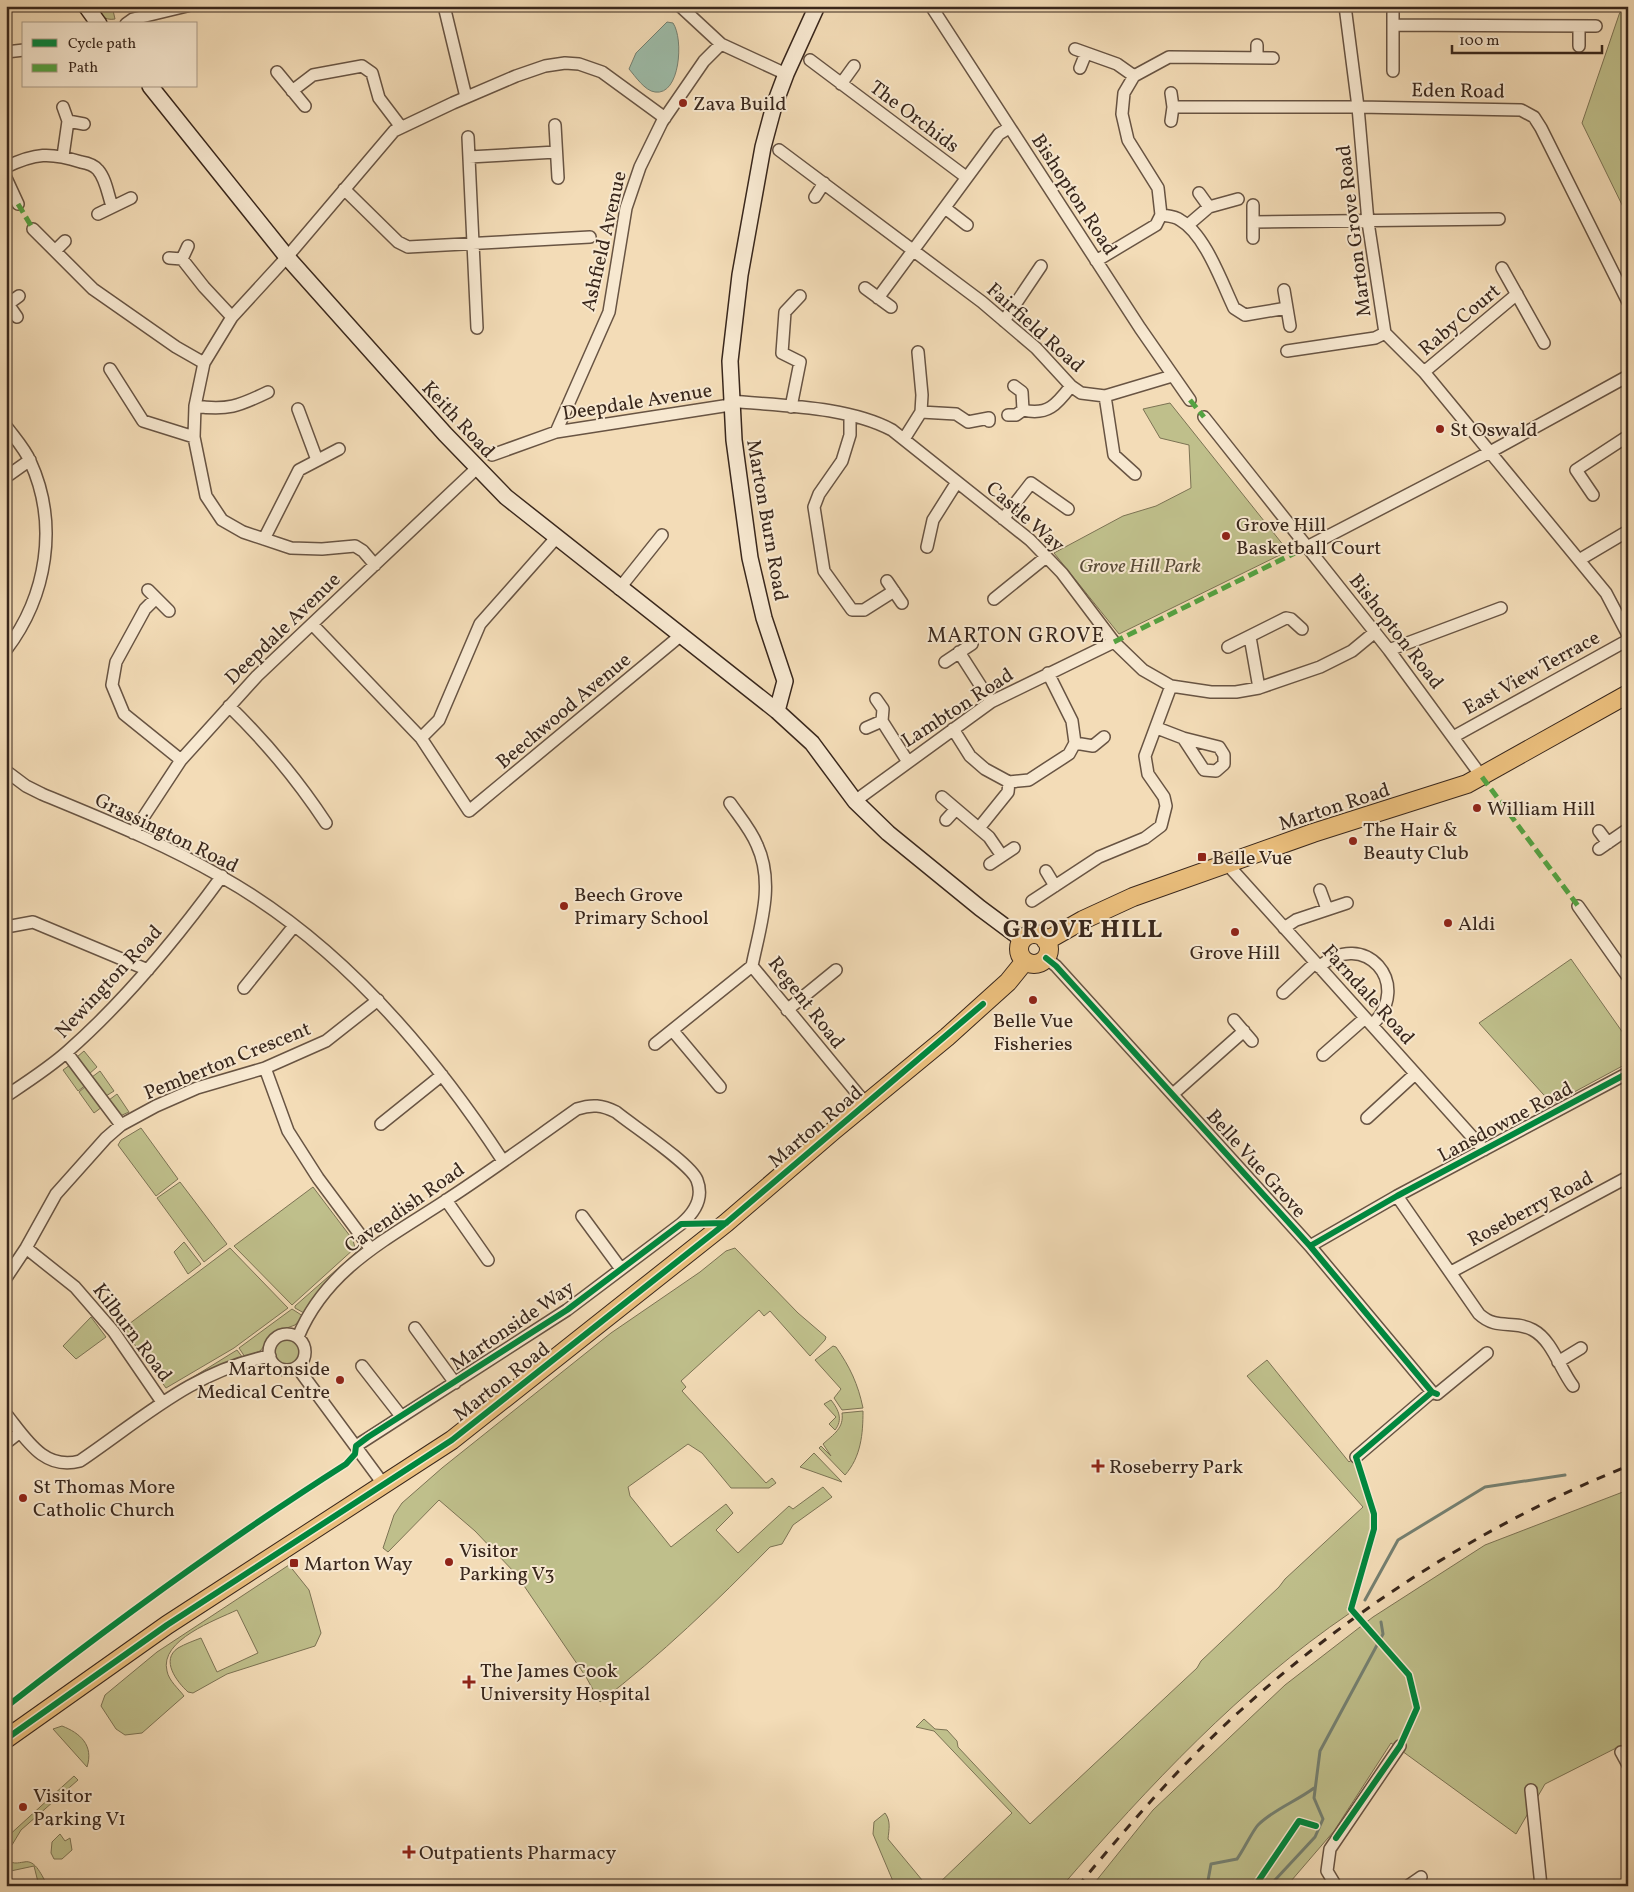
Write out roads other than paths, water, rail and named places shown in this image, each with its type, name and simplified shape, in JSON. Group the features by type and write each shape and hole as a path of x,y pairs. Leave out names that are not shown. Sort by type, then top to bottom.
{"main road":[{"name":"Marton Road","path":"1046,950 1083,920 1133,897 1313,833 1428,798 1482,777 1628,694"},
{"path":"1035,935 1046,950 1038,963 1025,961 1019,948 1023,940 1035,935"},
{"name":"Marton Road","path":"6,1739 167,1625 430,1456 475,1422 726,1223 954,1031 1008,982 1025,961"}],"street":[{"path":"86,6 98,22"},
{"path":"129,22 133,19 187,6"},
{"path":"444,6 466,97"},
{"path":"680,6 721,44 786,74"},
{"name":"Marton Burn Road","path":"777,711 785,681 764,618 750,558 730,403 732,328 762,147 786,74 817,6"},
{"name":"Bishopton Road","path":"931,6 1096,261 1190,400"},
{"name":"Marton Grove Road","path":"1345,6 1358,107 1368,222 1385,333 1424,372 1606,594 1628,636"},
{"path":"1393,6 1393,71"},
{"path":"1393,25 1596,26"},
{"path":"1580,26 1580,46"},
{"name":"Ashfield Avenue","path":"556,432 609,312 626,208 640,167 665,118 704,61 721,44"},
{"path":"1257,45 1257,58"},
{"path":"6,52 22,50"},
{"path":"1080,68 1081,51 1118,64 1134,76"},
{"path":"1096,261 1156,225 1162,215 1158,188 1128,140 1122,114 1124,93 1134,76 1169,57 1273,58"},
{"name":"The Orchids","path":"810,60 966,178"},
{"path":"376,565 363,551 355,546 322,549 291,548 243,532 222,520 206,496 194,436 195,406 204,363 232,317 287,257 384,142 402,127 466,97 544,66 556,63 579,64 612,78 665,118"},
{"path":"292,91 313,75 362,66 369,68 380,98 402,127"},
{"name":"The Orchids","path":"841,84 854,66"},
{"path":"276,72 305,106"},
{"name":"Keith Road","path":"152,88 287,257 477,468 506,497 619,589 777,711"},
{"path":"1171,93 1174,108 1171,121"},
{"path":"63,107 68,121 63,156"},
{"name":"Eden Road","path":"1174,108 1358,107 1521,110 1534,117 1628,302"},
{"path":"68,121 84,124"},
{"path":"555,125 558,178"},
{"path":"878,298 998,134 1009,128"},
{"path":"468,137 477,328"},
{"name":"Fairfield Road","path":"779,150 914,250 1004,320 1036,348 1071,386 1081,393 1105,396 1172,376"},
{"path":"469,157 556,152"},
{"path":"6,166 28,157 42,154 63,156 92,165 98,169 112,206"},
{"path":"6,178 18,204"},
{"path":"814,197 824,183"},
{"path":"344,189 398,242 408,247 590,237"},
{"path":"1199,193 1209,208"},
{"path":"98,214 131,198"},
{"path":"1188,225 1209,208 1238,198"},
{"path":"1253,204 1253,238"},
{"path":"945,208 967,225"},
{"path":"1162,215 1178,218 1188,225 1218,269 1234,308 1239,313 1246,314 1287,308"},
{"path":"1253,222 1499,219"},
{"path":"33,229 93,289 176,348 204,363"},
{"path":"55,251 66,241"},
{"path":"182,259 188,246"},
{"path":"170,258 182,259 204,287 232,317"},
{"path":"1004,320 1041,266"},
{"name":"Raby Court","path":"1502,268 1544,343"},
{"path":"865,288 891,307"},
{"path":"1284,290 1290,326"},
{"name":"Raby Court","path":"1424,372 1517,294"},
{"path":"17,317 7,302 19,296"},
{"path":"791,407 800,362 782,353 785,312 800,296"},
{"path":"1287,351 1375,338 1385,333"},
{"path":"904,439 921,412 922,395 918,352"},
{"path":"110,369 143,420 194,436"},
{"path":"1307,547 1490,452 1628,376"},
{"path":"1014,386 1022,392 1023,410"},
{"path":"1008,415 1016,415 1023,410 1031,412 1043,411 1055,406 1071,386"},
{"path":"195,406 219,410 248,402 268,392"},
{"path":"1105,396 1114,455 1136,474"},
{"name":"Castle Way","path":"730,403 791,407 875,421 904,439 1030,540 1062,573 1114,642 1143,670 1170,686 1211,692 1236,692 1259,688 1320,668 1352,651 1375,632"},
{"name":"Deepdale Avenue","path":"492,455 556,432 730,403"},
{"path":"298,409 317,460"},
{"path":"921,412 956,414 968,422 989,418 989,421"},
{"path":"850,416 850,436 842,461 819,494 814,507 824,571 852,610 864,610 891,586 902,603"},
{"name":"Bishopton Road","path":"1204,417 1389,650 1482,777"},
{"path":"6,426 30,460 42,498 46,556 38,588 26,620 6,650"},
{"path":"1593,495 1576,470 1628,436"},
{"path":"264,539 299,470 339,449"},
{"path":"6,477 30,460"},
{"name":"Deepdale Avenue","path":"133,833 181,760 229,706 312,624 477,468"},
{"path":"927,547 933,520 957,482"},
{"path":"1003,519 1031,483 1068,509"},
{"path":"1578,560 1628,531"},
{"path":"619,589 662,535"},
{"path":"312,624 421,738 438,720 480,624 556,538"},
{"path":"994,599 1046,557"},
{"path":"169,611 152,594 116,662 112,685 124,714 181,760"},
{"path":"1389,650 1502,608"},
{"path":"1228,647 1286,618 1291,618 1302,629"},
{"name":"Beechwood Avenue","path":"421,738 469,812 680,636"},
{"path":"1250,637 1259,688"},
{"name":"East View Terrace","path":"1453,737 1628,640"},
{"name":"Lambton Road","path":"854,802 992,702 1114,642"},
{"path":"945,662 972,644"},
{"path":"959,652 992,702"},
{"path":"953,729 970,756 985,769 1009,782 1030,780 1069,754 1075,742 1072,721 1048,673"},
{"path":"1032,901 1099,857 1146,838 1161,826 1165,817 1165,802 1148,774 1145,756 1157,728 1170,686"},
{"path":"876,699 883,709 882,721 908,762"},
{"path":"229,706 267,743 289,770 326,823"},
{"path":"777,711 812,743 854,802 964,896 1023,940"},
{"path":"866,728 882,721"},
{"path":"1157,728 1183,738"},
{"path":"1075,742 1093,746 1104,737"},
{"name":"Grassington Road","path":"8,778 174,851 222,876 320,946 378,1000 442,1075 472,1114 502,1161"},
{"path":"979,828 1008,792 1009,782"},
{"path":"942,797 979,828 1002,856"},
{"name":"Regent Road","path":"730,803 757,845 766,873 766,899 752,966 866,1104"},
{"path":"946,820 956,809"},
{"path":"1599,831 1604,846 1628,829"},
{"path":"990,864 1014,848"},
{"name":"Farndale Road","path":"1227,864 1484,1150"},
{"path":"1046,871 1055,886"},
{"name":"Newington Road","path":"6,1096 67,1053 124,997 191,919 222,876"},
{"path":"1320,890 1327,909"},
{"path":"1284,928 1296,920 1347,904"},
{"path":"1578,906 1628,977"},
{"path":"6,927 34,922 148,970"},
{"path":"244,988 294,926"},
{"name":"Belle Vue Grove","path":"1046,950 1056,966 1310,1246 1435,1393"},
{"path":"1282,993 1317,965 1335,956 1348,952 1362,955 1376,963 1387,981 1388,997 1384,1012 1368,1021 1323,1055"},
{"path":"655,1044 752,966"},
{"path":"787,1010 836,970"},
{"name":"Pemberton Crescent","path":"6,1278 26,1248 56,1194 94,1150 120,1125 156,1106 198,1088 265,1068 326,1041 378,1000"},
{"path":"1234,1020 1252,1040"},
{"path":"673,1031 720,1087"},
{"path":"1173,1094 1244,1031"},
{"path":"67,1053 120,1125"},
{"path":"265,1068 288,1131 318,1178 370,1248"},
{"name":"Lansdowne Road","path":"1310,1246 1397,1196 1628,1073"},
{"path":"1367,1118 1415,1074"},
{"path":"381,1124 442,1075"},
{"name":"Cavendish Road","path":"298,1337 306,1317 322,1296 340,1275 370,1248 446,1200 577,1109 589,1105 604,1106 616,1112 687,1167 696,1180 699,1195 694,1212 681,1224"},
{"name":"Roseberry Road","path":"1451,1272 1628,1177"},
{"path":"1397,1196 1485,1320 1493,1324 1519,1325 1533,1330 1540,1335 1573,1386"},
{"path":"446,1200 488,1260"},
{"path":"582,1216 621,1269"},
{"name":"Martonside Way","path":"356,1446 566,1310 681,1224"},
{"name":"Kilburn Road","path":"26,1248 75,1287 114,1332 162,1402"},
{"path":"415,1328 455,1383"},
{"path":"288,1334 298,1337 304,1346 305,1352 302,1363 292,1369 276,1366 270,1356 271,1346 277,1337 288,1334"},
{"path":"1558,1362 1581,1348"},
{"path":"1356,1457 1487,1354"},
{"path":"6,1414 38,1454 65,1465 80,1461 162,1402 230,1366 270,1356"},
{"path":"362,1366 401,1416"},
{"path":"297,1367 384,1485"},
{"path":"6,1443 20,1432"},
{"path":"1336,1886 1328,1871 1330,1849 1400,1746"},
{"path":"1621,1752 1628,1765"},
{"path":"1531,1790 1541,1886"},
{"path":"1408,1886 1422,1877"}],"waterway":[{"path":"1365,1600 1398,1540 1485,1487 1565,1475"},
{"path":"1275,1886 1275,1880 1315,1837 1323,1819 1314,1798 1320,1751 1383,1634 1381,1622"},
{"path":"1207,1886 1211,1864 1237,1859 1253,1831 1264,1819 1314,1788"}],"railway":[{"path":"1078,1886 1136,1818 1218,1731 1283,1673 1328,1637 1423,1571 1473,1541 1523,1514 1628,1466"}],"place":[{"name":"Zava Build","path":"683,103"},
{"name":"St Oswald","path":"1440,429"},
{"name":"Grove Hill Basketball Court","path":"1226,536"},
{"name":"William Hill","path":"1477,808"},
{"name":"The Hair & Beauty Club","path":"1353,841"},
{"name":"Belle Vue","path":"1202,857"},
{"name":"Beech Grove Primary School","path":"564,906"},
{"name":"Aldi","path":"1448,923"},
{"name":"Grove Hill","path":"1235,932"},
{"name":"Belle Vue Fisheries","path":"1033,1000"},
{"name":"Martonside Medical Centre","path":"340,1380"},
{"name":"Roseberry Park","path":"1098,1466"},
{"name":"St Thomas More Catholic Church","path":"23,1498"},
{"name":"Visitor Parking V3","path":"449,1562"},
{"name":"Marton Way","path":"294,1563"},
{"name":"The James Cook University Hospital","path":"469,1682"},
{"name":"Visitor Parking V1","path":"23,1807"},
{"name":"Outpatients Pharmacy","path":"409,1852"}],"district":[{"name":"MARTON GROVE","path":"1016,635"},
{"name":"GROVE HILL","path":"1083,928"}],"park label":[{"name":"Grove Hill Park","path":"1140,565"}]}
